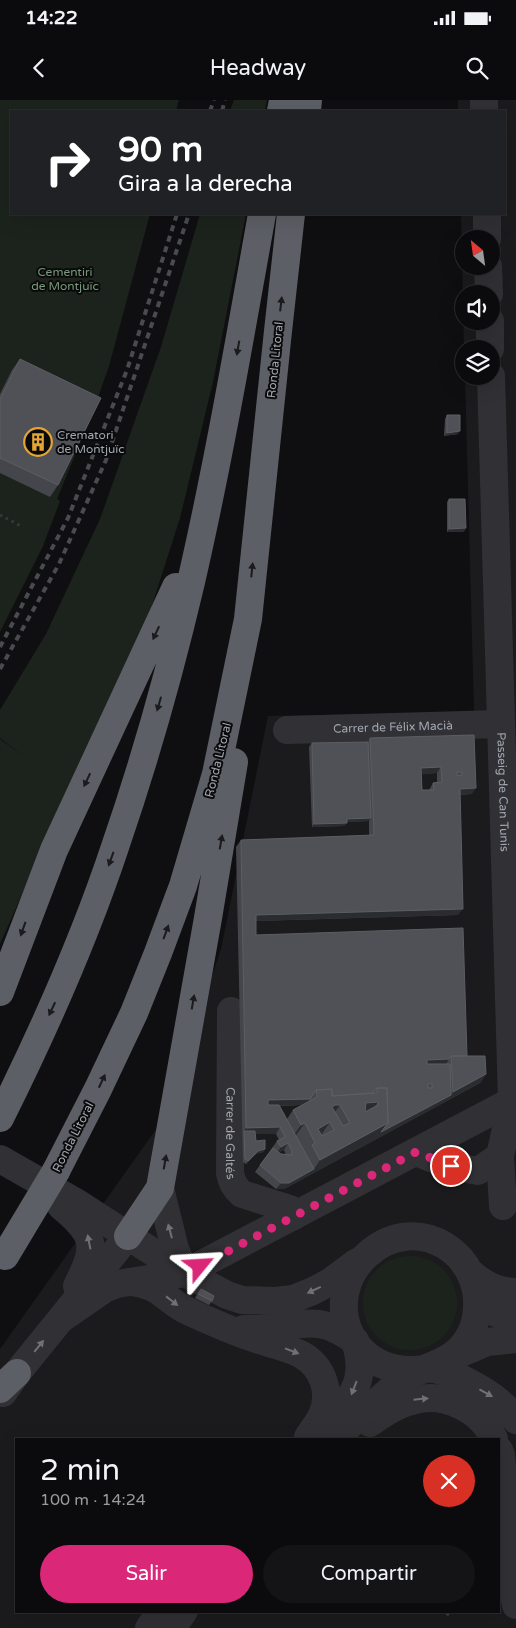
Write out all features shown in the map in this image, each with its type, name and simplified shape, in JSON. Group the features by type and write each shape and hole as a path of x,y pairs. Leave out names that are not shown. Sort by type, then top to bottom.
{"highway":[{"path":"0,1118 58,997 115,849 142,763 171,659 204,524 262,215"},
{"name":"Ronda Litoral","path":"3,1260 56,1171 134,1013 183,886 216,774 248,619 291,215"},
{"path":"0,992 54,850 204,524"},
{"path":"128,1236 160,1188 226,818 236,745 248,619"}],"street":[{"path":"487,215 487,230"},
{"name":"Passeig de Can Tunis","path":"491,385 512,1101 500,1156 503,1206"},
{"name":"Carrer de Félix Macià","path":"287,730 500,724"},
{"name":"Carrer de Galtés","path":"231,1011 230,1173 232,1182 236,1190 242,1194 290,1209 294,1216"},
{"path":"61,1319 106,1288 116,1284 185,1273 512,1101"},
{"path":"416,1152 451,1166 478,1171 500,1156"},
{"path":"8,1164 79,1204 185,1273 227,1295 242,1300 275,1302 293,1299 330,1282 384,1243 402,1237 426,1238 437,1242 456,1254 474,1281 487,1308 500,1316 516,1318"},
{"path":"8,1164 79,1222 87,1232 90,1241 90,1258 61,1319"},
{"path":"160,1188 175,1249 185,1273"},
{"path":"0,1397 8,1381 128,1236"},
{"path":"316,1438 355,1390 360,1356 345,1318 344,1297 350,1275 357,1264 369,1253"},
{"path":"474,1281 478,1279 498,1289 516,1292"},
{"path":"230,1330 318,1323 338,1330 355,1342 370,1357 382,1364 410,1370 437,1364 460,1349 472,1331 477,1312 478,1302 474,1281"},
{"path":"128,1282 140,1283 157,1289 178,1306 230,1330 293,1351 310,1360 318,1368 325,1386 325,1406 316,1438"},
{"path":"316,1438 405,1377 487,1342 516,1339"},
{"path":"437,1364 434,1369 458,1378 493,1396 505,1405 516,1420"},
{"path":"350,1438 389,1410 414,1400 437,1398 458,1404 468,1410 485,1424 492,1438"},
{"path":"500,1480 510,1597"},
{"path":"148,1628 159,1613"},
{"path":"172,1628 183,1613"}],"path":[{"path":"0,515 21,526"}],"shaded area":[{"path":"458,100 516,100 516,1628 0,1628 0,1349 164,1118 221,949 268,716 474,712 465,385 500,385 500,340 464,340 464,330 500,330 500,285 463,285 462,275 500,275 500,230 461,230 461,215 506,215 506,110 458,110"}],"green space":[{"name":"Cementiri de Montjuïc","path":"0,100 179,100 176,110 10,110 10,215 150,215 109,366 94,409 57,499 60,501 43,546 0,632"},
{"path":"234,100 267,100 265,110 230,110"},
{"path":"200,215 246,215 213,382 180,518 147,621 0,944 0,739 23,756 0,738 0,710 46,634 100,519 161,347"},
{"path":"410,1256 428,1260 443,1270 453,1285 457,1303 453,1321 443,1336 428,1346 410,1350 392,1346 377,1336 367,1321 363,1303 367,1285 377,1270 392,1260"}],"building":[{"name":"Crematori de Montjuïc","path":"20,359 101,398 58,485 0,458 0,399"},
{"path":"447,415 460,415 460,431 447,433"},
{"path":"449,499 465,499 466,528 449,529"},
{"path":"474,735 476,788 460,789 463,909 256,915 256,935 463,928 467,1056 451,1056 449,1059 427,1060 427,1064 450,1064 451,1095 381,1132 388,1123 387,1088 377,1088 373,1093 332,1096 332,1089 316,1090 310,1099 268,1100 268,1105 279,1105 314,1169 289,1183 281,1183 260,1165 273,1148 281,1154 292,1155 288,1143 281,1147 277,1141 285,1137 280,1127 246,1128 241,840 374,835 370,738","holes":["441,767 442,782 433,783 434,790 422,790 421,768","457,772 462,772 462,775 457,776","432,1083 432,1088 428,1088 428,1084"]},
{"path":"368,742 371,818 347,819 347,823 314,824 312,743"},
{"path":"451,1056 485,1056 486,1074 453,1092"},
{"path":"377,1088 387,1088 388,1123 320,1160 312,1145 315,1143 305,1123 301,1125 293,1110 317,1097 316,1090 332,1089 332,1096 377,1093","holes":["378,1102 378,1105 365,1112 366,1103","340,1105 350,1123 343,1126 332,1107","330,1122 334,1130 322,1136 318,1129"]},
{"path":"244,1131 255,1131 256,1141 265,1140 265,1149 258,1151 248,1161 245,1159"},
{"path":"201,1289 214,1296 212,1301 198,1294"}],"railway":[{"path":"210,110 214,100"},
{"path":"222,110 225,100"},
{"path":"0,647 68,518 127,370 177,215"},
{"path":"0,669 59,564 106,460 189,215"}],"place":[{"name":"Crematori de Montjuïc","path":"38,442"}],"route":[{"path":"200,1266 416,1152 451,1166"}]}
